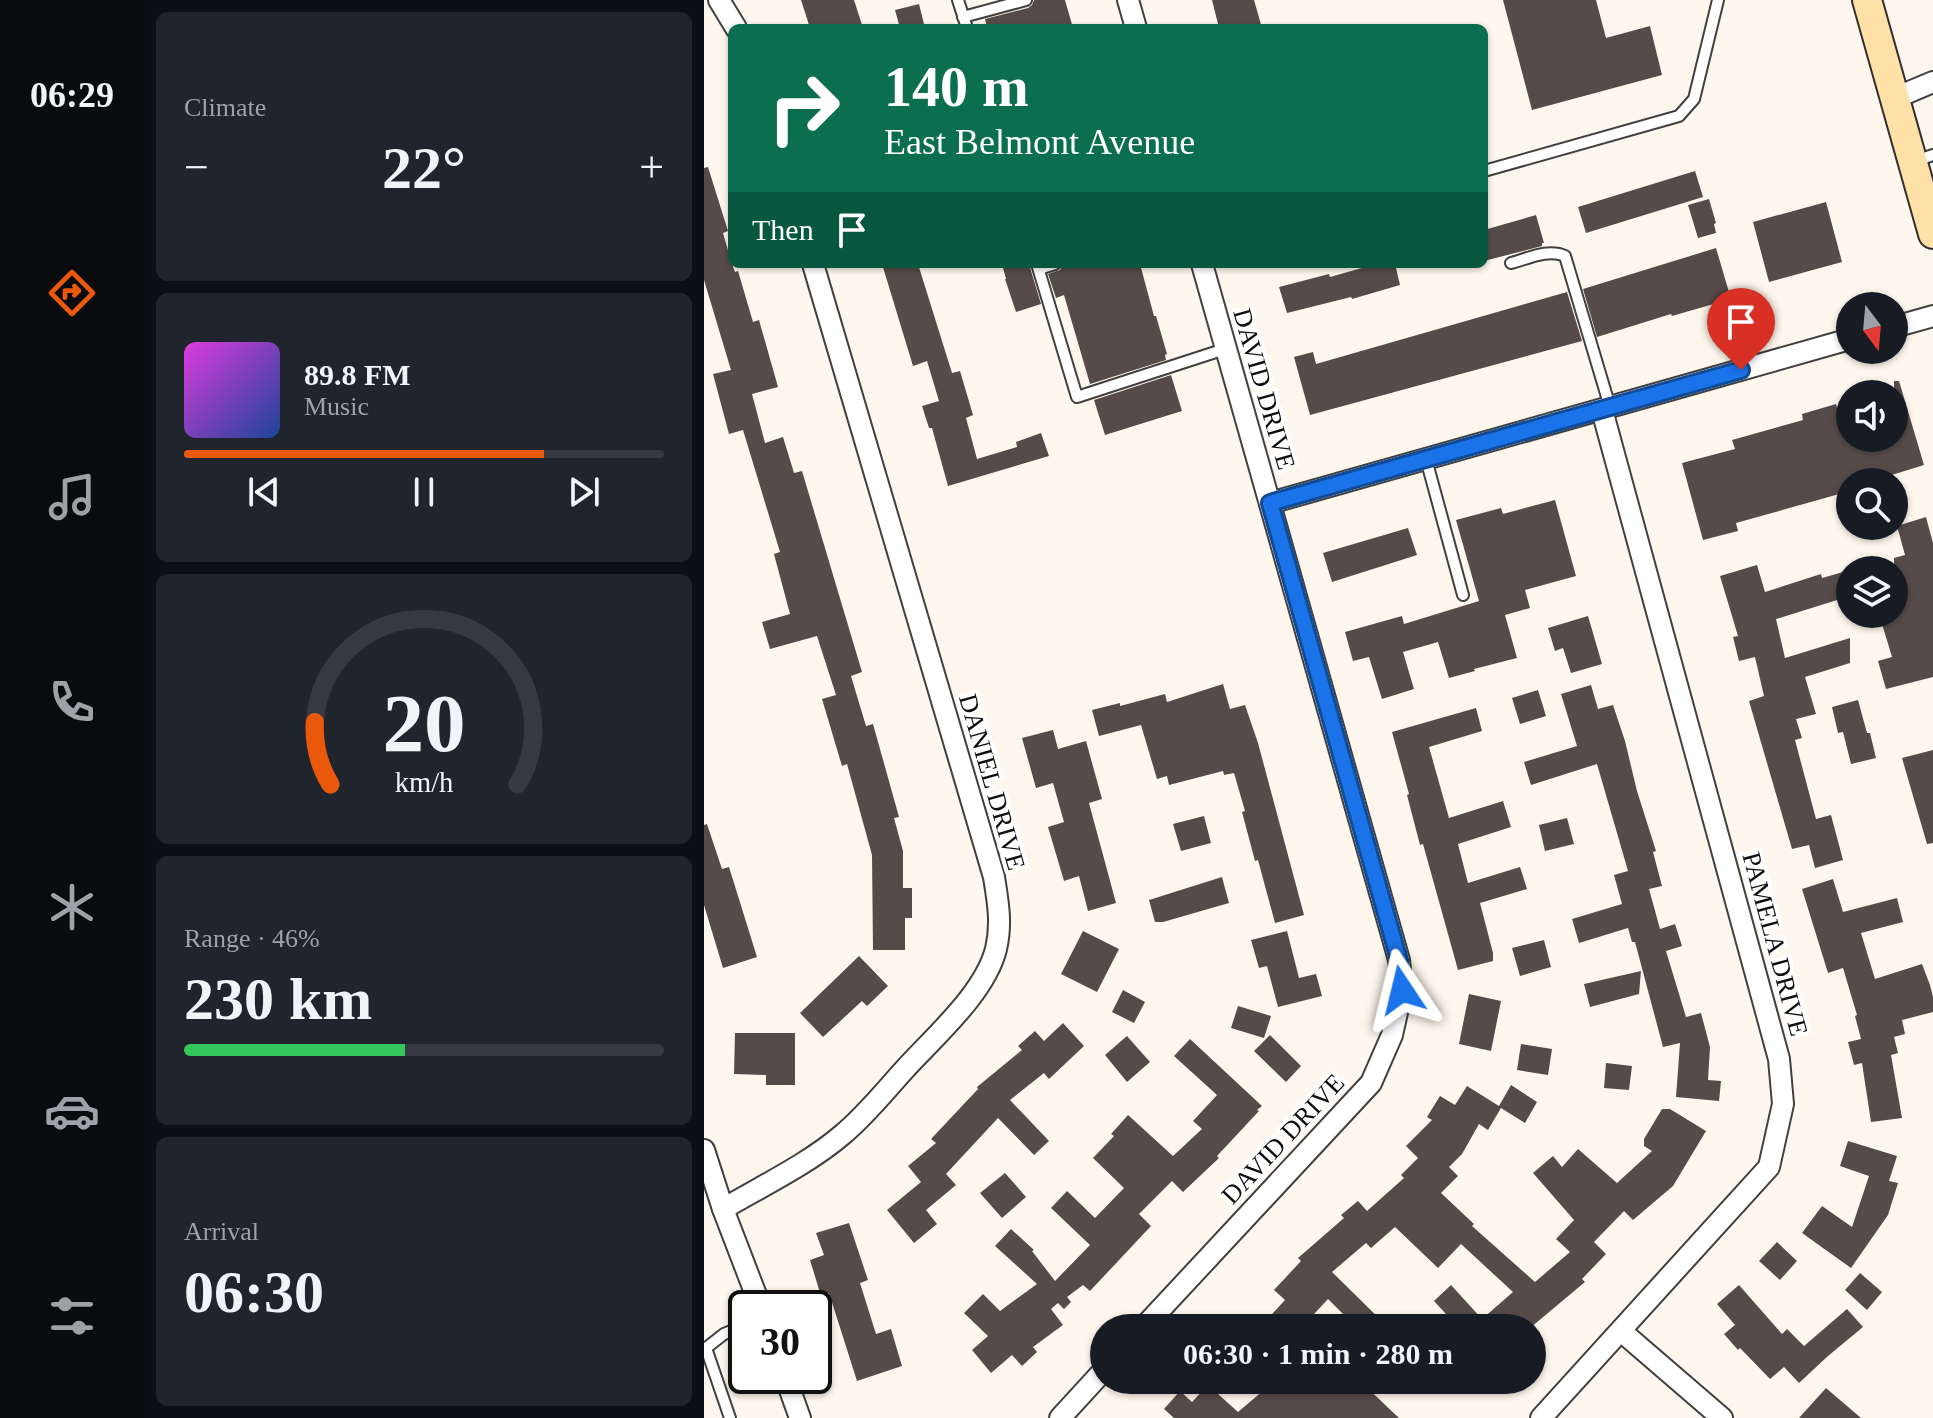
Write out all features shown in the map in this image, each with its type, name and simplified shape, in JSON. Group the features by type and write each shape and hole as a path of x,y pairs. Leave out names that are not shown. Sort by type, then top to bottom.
{"main road":[{"path":"1867,0 1895,98 1923,159 1931,216"}],"street":[{"path":"719,0 734,24"},
{"path":"1128,0 1135,24"},
{"path":"1895,98 1933,82"},
{"name":"DANIEL DRIVE","path":"723,1209 816,1154 842,1136 861,1117 967,1002 986,976 999,927 1000,908 994,877 814,268"},
{"name":"DAVID DRIVE","path":"1156,1314 1371,1083 1392,1035 1402,990 1399,960 1203,268"},
{"path":"1908,323 1933,316"},
{"path":"1270,503 1836,343"},
{"name":"PAMELA DRIVE","path":"1541,1418 1769,1167 1783,1104 1779,1059 1606,408"},
{"path":"704,1150 754,1290"},
{"path":"1621,1331 1722,1418"},
{"path":"1060,1418 1090,1385"},
{"path":"791,1394 800,1418"}],"lane":[{"path":"958,0 965,22 1026,0"},
{"path":"1488,170 1679,116 1694,99 1718,0"},
{"path":"1511,263 1551,252 1565,256 1606,408"},
{"path":"1039,268 1077,397 1225,349"},
{"path":"1426,459 1463,595"},
{"path":"728,1332 706,1348 730,1418"}],"building":[{"path":"801,0 854,0 862,24 809,24"},
{"path":"1034,0 1065,0 1072,24 986,24 985,19 1032,5"},
{"path":"1212,0 1254,0 1261,24 1218,24"},
{"path":"1503,0 1596,0 1606,38 1650,26 1662,75 1532,110"},
{"path":"919,4 924,24 899,24 895,10"},
{"path":"708,167 728,231 723,233 728,250 728,268 738,271 753,322 759,320 778,387 752,394 765,443 783,437 794,473 802,471 862,672 851,676 866,726 873,724 899,817 894,818 903,851 903,888 912,888 912,918 905,918 905,950 873,950 872,855 847,764 842,766 822,699 836,695 817,636 770,649 762,622 790,614 774,554 780,552 743,430 729,434 713,374 731,370 704,280 704,168"},
{"path":"1695,171 1703,197 1586,233 1578,207"},
{"path":"1709,199 1716,233 1698,238 1688,205"},
{"path":"1826,202 1842,262 1769,282 1753,222"},
{"path":"1536,215 1544,243 1488,260 1488,229"},
{"path":"1716,248 1731,299 1597,337 1583,289"},
{"path":"883,268 919,268 952,373 960,371 973,415 966,418 977,459 1017,447 1016,442 1041,433 1049,456 948,486 932,428 929,428 922,406 939,401 927,361 913,366"},
{"path":"1003,268 1030,268 1041,304 1016,312"},
{"path":"1141,268 1167,354 1166,360 1090,384 1064,295 1056,298 1048,274 1060,270"},
{"path":"1362,268 1396,268 1400,285 1287,313 1279,287 1329,274 1330,277"},
{"path":"1567,292 1582,341 1310,415 1294,357 1313,352 1316,364"},
{"path":"1171,375 1182,411 1105,435 1094,400"},
{"path":"1836,404 1836,452 1908,452 1908,411 1924,465 1908,470 1836,468 1836,495 1736,523 1738,531 1703,540 1682,463 1735,449 1732,440 1803,420 1802,414"},
{"path":"1555,500 1576,576 1525,590 1530,608 1505,615 1517,658 1449,678 1438,642 1403,652 1414,689 1382,699 1369,657 1353,661 1345,632 1402,616 1404,624 1479,601 1456,520 1501,508 1503,514"},
{"path":"1926,517 1933,543 1933,677 1886,689 1878,661 1892,657 1883,628 1908,628 1908,556 1901,556 1905,555 1901,540 1908,540 1908,523"},
{"path":"1408,528 1417,555 1332,582 1323,553"},
{"path":"1757,565 1765,592 1821,574 1822,578 1836,574 1836,600 1776,619 1785,658 1850,638 1850,663 1805,677 1816,714 1796,719 1802,738 1795,740 1816,819 1831,815 1843,860 1815,868 1809,845 1792,849 1749,701 1764,696 1755,657 1739,661 1733,637 1738,636 1720,576"},
{"path":"1588,616 1602,664 1571,673 1563,648 1555,651 1548,628"},
{"path":"1223,684 1230,709 1245,705 1304,915 1275,923 1258,860 1255,861 1234,773 1224,775 1223,771 1169,785 1167,776 1157,779 1141,725 1099,736 1092,710 1165,694 1167,702"},
{"path":"1591,685 1598,709 1613,705 1625,741 1656,851 1653,852 1662,886 1649,889 1660,929 1675,924 1682,946 1666,951 1686,1017 1701,1013 1710,1047 1708,1080 1721,1081 1719,1101 1676,1097 1680,1043 1663,1047 1635,942 1632,942 1628,928 1579,943 1572,919 1622,904 1614,875 1628,871 1597,764 1531,785 1524,762 1577,746 1561,694"},
{"path":"1538,690 1546,716 1520,724 1512,698"},
{"path":"1858,700 1876,758 1851,764 1843,732 1838,733 1832,707"},
{"path":"1476,708 1482,731 1429,747 1449,818 1503,801 1511,827 1458,844 1468,883 1520,867 1527,889 1480,903 1493,961 1458,970 1423,844 1420,845 1392,732"},
{"path":"1053,730 1058,749 1086,741 1102,799 1089,803 1116,903 1088,911 1079,876 1064,881 1048,827 1064,822 1053,783 1036,788 1022,738"},
{"path":"1933,750 1933,843 1927,844 1902,758"},
{"path":"1204,816 1211,843 1181,851 1173,824"},
{"path":"1567,818 1574,844 1545,851 1539,825"},
{"path":"707,824 722,869 729,867 757,957 723,968 704,905 704,825"},
{"path":"1222,877 1229,903 1155,922 1149,900"},
{"path":"1833,879 1843,912 1897,898 1903,922 1861,933 1875,979 1922,964 1930,985 1933,1012 1902,1020 1905,1034 1894,1037 1898,1053 1891,1055 1902,1118 1871,1122 1862,1063 1854,1065 1848,1042 1861,1039 1857,1015 1843,968 1828,973 1802,889"},
{"path":"1083,931 1119,949 1097,992 1061,974"},
{"path":"1287,931 1299,978 1316,974 1322,996 1278,1007 1267,966 1259,968 1251,940"},
{"path":"1544,940 1551,967 1520,976 1512,948"},
{"path":"859,956 888,986 867,1006 862,1001 823,1037 800,1013"},
{"path":"1641,971 1639,994 1590,1007 1584,984"},
{"path":"1123,990 1145,1002 1134,1023 1112,1012"},
{"path":"1469,994 1501,1001 1491,1051 1459,1044"},
{"path":"1238,1006 1271,1016 1264,1038 1231,1028"},
{"path":"1063,1023 1084,1046 1049,1079 1044,1073 1010,1100 1049,1141 1034,1155 998,1118 946,1174 956,1185 926,1210 937,1224 914,1243 887,1210 921,1182 908,1166 936,1143 931,1139 977,1087 1022,1050 1018,1046 1035,1031 1044,1041"},
{"path":"735,1033 795,1033 795,1085 766,1085 766,1075 734,1074"},
{"path":"1270,1035 1301,1066 1286,1082 1254,1051"},
{"path":"1127,1036 1150,1062 1127,1082 1105,1055"},
{"path":"1190,1039 1262,1106 1217,1156 1219,1158 1183,1192 1172,1181 1139,1214 1151,1226 1090,1291 1083,1285 1067,1297 1071,1302 1064,1309 1058,1303 1051,1309 1063,1325 1033,1347 1037,1352 1022,1366 1012,1355 991,1373 972,1350 988,1336 964,1313 983,1294 1000,1311 1037,1284 995,1246 1011,1229 1034,1250 1055,1281 1090,1245 1051,1208 1067,1191 1095,1218 1124,1188 1093,1158 1128,1115 1173,1156 1202,1129 1193,1121 1217,1095 1174,1056"},
{"path":"1521,1044 1552,1049 1548,1075 1517,1070"},
{"path":"1606,1063 1632,1066 1629,1090 1604,1088"},
{"path":"1511,1085 1537,1102 1525,1123 1501,1108 1488,1130 1479,1124 1462,1154 1449,1167 1458,1176 1441,1193 1474,1224 1472,1226 1535,1282 1570,1252 1556,1239 1574,1220 1533,1173 1553,1156 1562,1167 1578,1149 1617,1183 1652,1151 1644,1146 1644,1139 1662,1109 1670,1109 1706,1131 1673,1186 1633,1220 1624,1211 1594,1242 1606,1254 1582,1279 1585,1282 1546,1315 1488,1314 1513,1292 1461,1244 1438,1268 1395,1227 1371,1248 1366,1243 1332,1272 1375,1314 1343,1314 1328,1299 1314,1314 1272,1314 1285,1300 1274,1290 1301,1261 1298,1258 1344,1218 1341,1215 1358,1201 1367,1211 1404,1178 1401,1175 1418,1158 1406,1146 1432,1120 1427,1117 1440,1096 1455,1105 1467,1086 1499,1106"},
{"path":"1848,1141 1897,1156 1889,1181 1898,1183 1888,1215 1851,1268 1802,1233 1822,1206 1852,1227 1869,1176 1840,1166"},
{"path":"1005,1173 1026,1197 1002,1218 980,1193"},
{"path":"849,1223 868,1280 860,1283 876,1334 891,1329 902,1366 857,1381 832,1302 832,1290 819,1290 810,1260 824,1255 816,1233"},
{"path":"1777,1242 1797,1261 1780,1280 1759,1261"},
{"path":"1860,1273 1882,1292 1867,1310 1845,1290"},
{"path":"1451,1285 1477,1314 1446,1314 1434,1301"},
{"path":"1739,1285 1782,1334 1787,1329 1804,1346 1847,1309 1863,1327 1799,1383 1784,1367 1770,1379 1724,1334 1735,1325 1717,1304"},
{"path":"1826,1388 1861,1418 1799,1418"},
{"path":"1177,1394 1183,1394 1192,1402 1200,1394 1218,1394 1238,1412 1259,1394 1374,1394 1399,1418 1174,1418 1164,1409"}],"route":[{"path":"1402,990 1399,960 1270,503 1741,370"}]}
